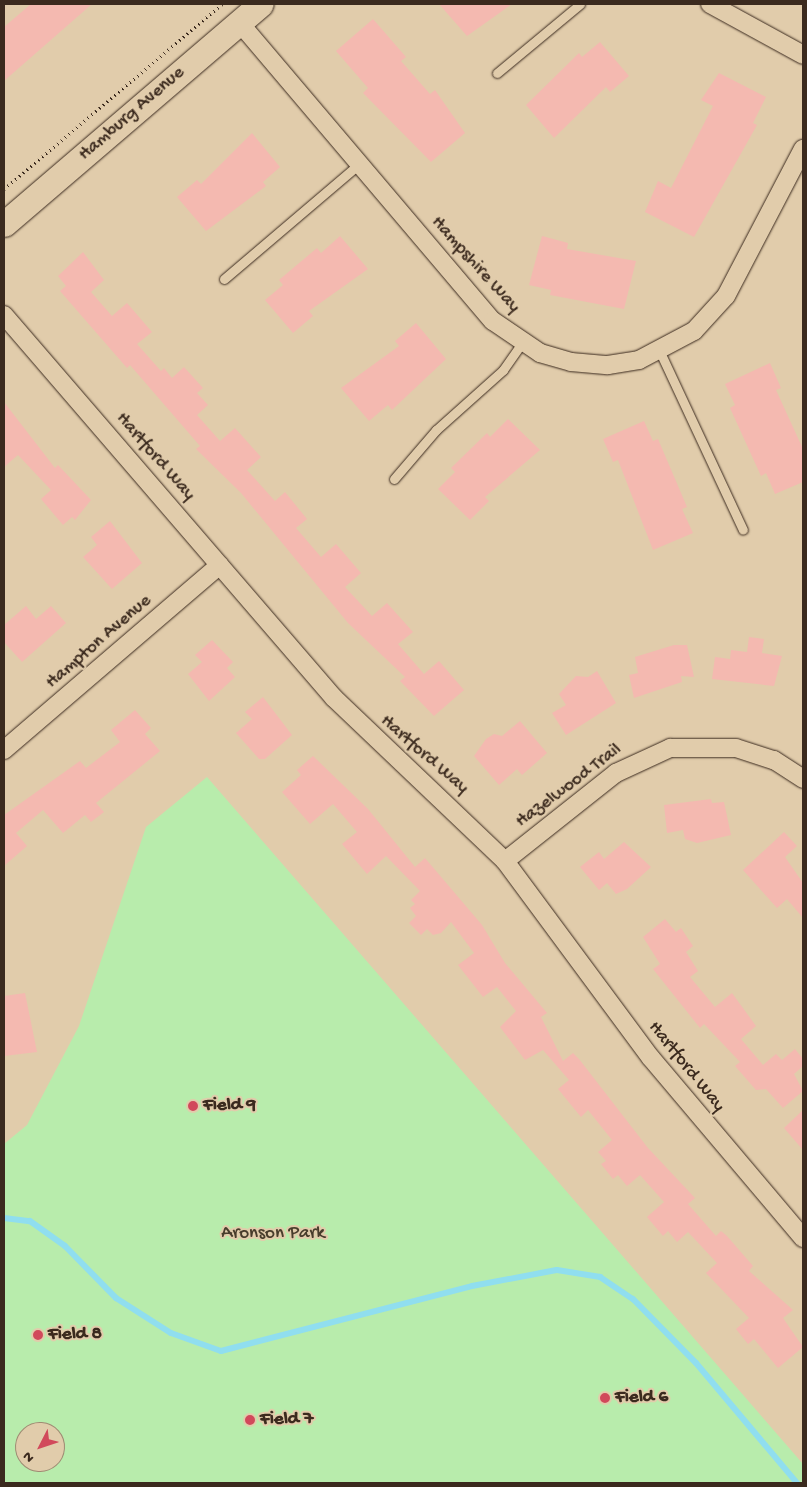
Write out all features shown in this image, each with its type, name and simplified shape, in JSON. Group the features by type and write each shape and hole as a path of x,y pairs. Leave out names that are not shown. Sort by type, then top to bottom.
{"street":[{"name":"Hamburg Avenue","path":"4,224 260,4"},
{"path":"710,4 803,55"},
{"name":"Hampshire Way","path":"239,22 485,313 522,343 548,356 581,364 618,364 660,352 694,331 726,296 803,149"},
{"name":"Hartford Way","path":"4,315 364,730 460,814 505,861 651,1058 803,1238"},
{"name":"Hampton Avenue","path":"4,750 220,565"},
{"name":"Hazelwood Trail","path":"505,861 616,773 670,748 709,745 750,752 803,779"}],"lane":[{"path":"497,73 580,4"},
{"path":"224,279 359,164"},
{"path":"394,478 436,430 502,370 522,343"},
{"path":"660,352 743,530"}],"path":[{"path":"4,189 222,4"}],"green space":[{"name":"Aronson Park","path":"207,777 803,1464 803,1483 4,1483 4,1144 27,1125 79,1026 146,827"}],"building":[{"path":"31,4 92,4 4,81 4,27"},
{"path":"439,4 512,4 467,36"},
{"path":"373,19 406,57 401,61 430,94 435,90 465,133 431,162 363,93 368,88 336,51"},
{"path":"600,42 629,76 610,92 606,87 554,138 526,105 579,53 582,57"},
{"path":"719,73 766,97 753,123 757,125 694,237 645,212 658,181 671,188 713,106 701,100"},
{"path":"252,133 280,167 263,182 266,186 206,231 177,197 197,180 201,184"},
{"path":"340,236 368,269 309,311 313,316 293,333 265,300 283,285 279,280 317,248 321,253"},
{"path":"542,236 568,243 567,249 636,261 624,309 550,295 551,290 529,285"},
{"path":"83,252 104,280 91,292 112,316 127,303 152,332 137,344 161,371 164,368 172,378 184,367 203,388 197,393 208,405 197,415 220,441 235,428 261,457 247,470 275,501 285,492 307,519 296,528 321,557 336,544 361,573 345,587 372,616 387,603 413,632 398,644 424,674 439,661 464,690 434,716 400,681 405,677 348,623 241,493 196,449 200,446 130,365 127,368 60,291 66,286 58,276"},
{"path":"416,323 446,359 392,410 388,405 369,421 341,388 399,346 395,341"},
{"path":"770,363 781,388 776,390 803,449 803,482 775,494 766,473 761,476 730,408 735,405 725,384"},
{"path":"4,402 55,468 58,465 91,500 75,520 72,517 63,525 41,499 51,490 18,455 4,467"},
{"path":"508,419 540,450 485,497 489,501 470,520 438,489 455,472 451,468 487,433 490,437"},
{"path":"644,421 653,441 658,439 687,507 682,509 693,533 653,550 618,460 613,462 603,439"},
{"path":"110,521 142,563 112,589 83,557 97,545 91,537"},
{"path":"26,606 36,619 51,606 66,623 22,662 4,642 4,625"},
{"path":"749,637 764,639 762,653 782,656 774,686 712,679 715,657 730,659 731,650 747,652"},
{"path":"212,640 233,662 227,668 235,677 209,701 188,674 202,662 195,655"},
{"path":"674,645 687,645 694,677 681,676 682,682 634,698 629,675 638,673 635,657"},
{"path":"597,671 616,703 566,735 552,713 566,705 559,694 576,676 588,677"},
{"path":"263,697 292,735 265,759 259,759 236,733 252,719 245,712"},
{"path":"135,710 151,728 145,734 160,751 96,803 104,812 91,822 85,815 63,833 43,810 16,833 27,846 4,866 4,815 80,761 86,768 120,742 111,730"},
{"path":"520,721 547,753 522,775 517,769 499,785 474,756 486,739 494,734 502,736"},
{"path":"313,756 368,809 415,867 425,858 482,925 505,963 547,1013 541,1017 563,1061 573,1053 579,1059 648,1148 695,1198 688,1204 716,1236 721,1231 727,1236 753,1266 749,1271 793,1310 783,1318 803,1347 778,1368 754,1339 748,1344 736,1329 749,1318 706,1273 717,1263 688,1232 677,1242 668,1231 663,1236 647,1217 664,1202 640,1175 627,1186 618,1175 613,1179 601,1164 606,1161 598,1152 612,1140 588,1110 581,1117 558,1089 569,1080 543,1050 525,1060 500,1027 516,1011 497,987 483,997 458,965 474,953 451,922 441,933 433,935 427,929 421,935 409,923 416,916 410,908 415,904 411,900 420,891 386,856 367,874 342,844 357,832 333,804 310,824 282,792 301,775 297,770"},
{"path":"711,799 712,803 724,802 731,835 697,843 685,839 683,830 667,833 664,805"},
{"path":"784,832 797,846 785,857 803,883 803,918 787,899 777,908 743,870"},
{"path":"624,842 651,867 627,889 616,894 607,883 599,890 580,867 599,852 604,859"},
{"path":"665,919 676,932 681,928 693,946 686,952 698,971 690,977 715,1007 732,993 756,1026 741,1039 763,1065 776,1054 782,1060 795,1049 803,1059 803,1066 794,1074 803,1091 783,1108 766,1089 756,1090 735,1066 740,1062 704,1024 700,1028 653,969 660,964 643,937"},
{"path":"25,993 37,1052 4,1056 4,996"},
{"path":"803,1110 803,1150 784,1128"}],"waterway":[{"path":"4,1218 30,1221 65,1246 116,1298 171,1333 221,1351 472,1286 557,1270 600,1277 633,1299 696,1363 797,1483"}],"place":[{"name":"Field 9","path":"193,1106"},
{"name":"Field 8","path":"38,1335"},
{"name":"Field 6","path":"605,1398"},
{"name":"Field 7","path":"250,1420"}]}
